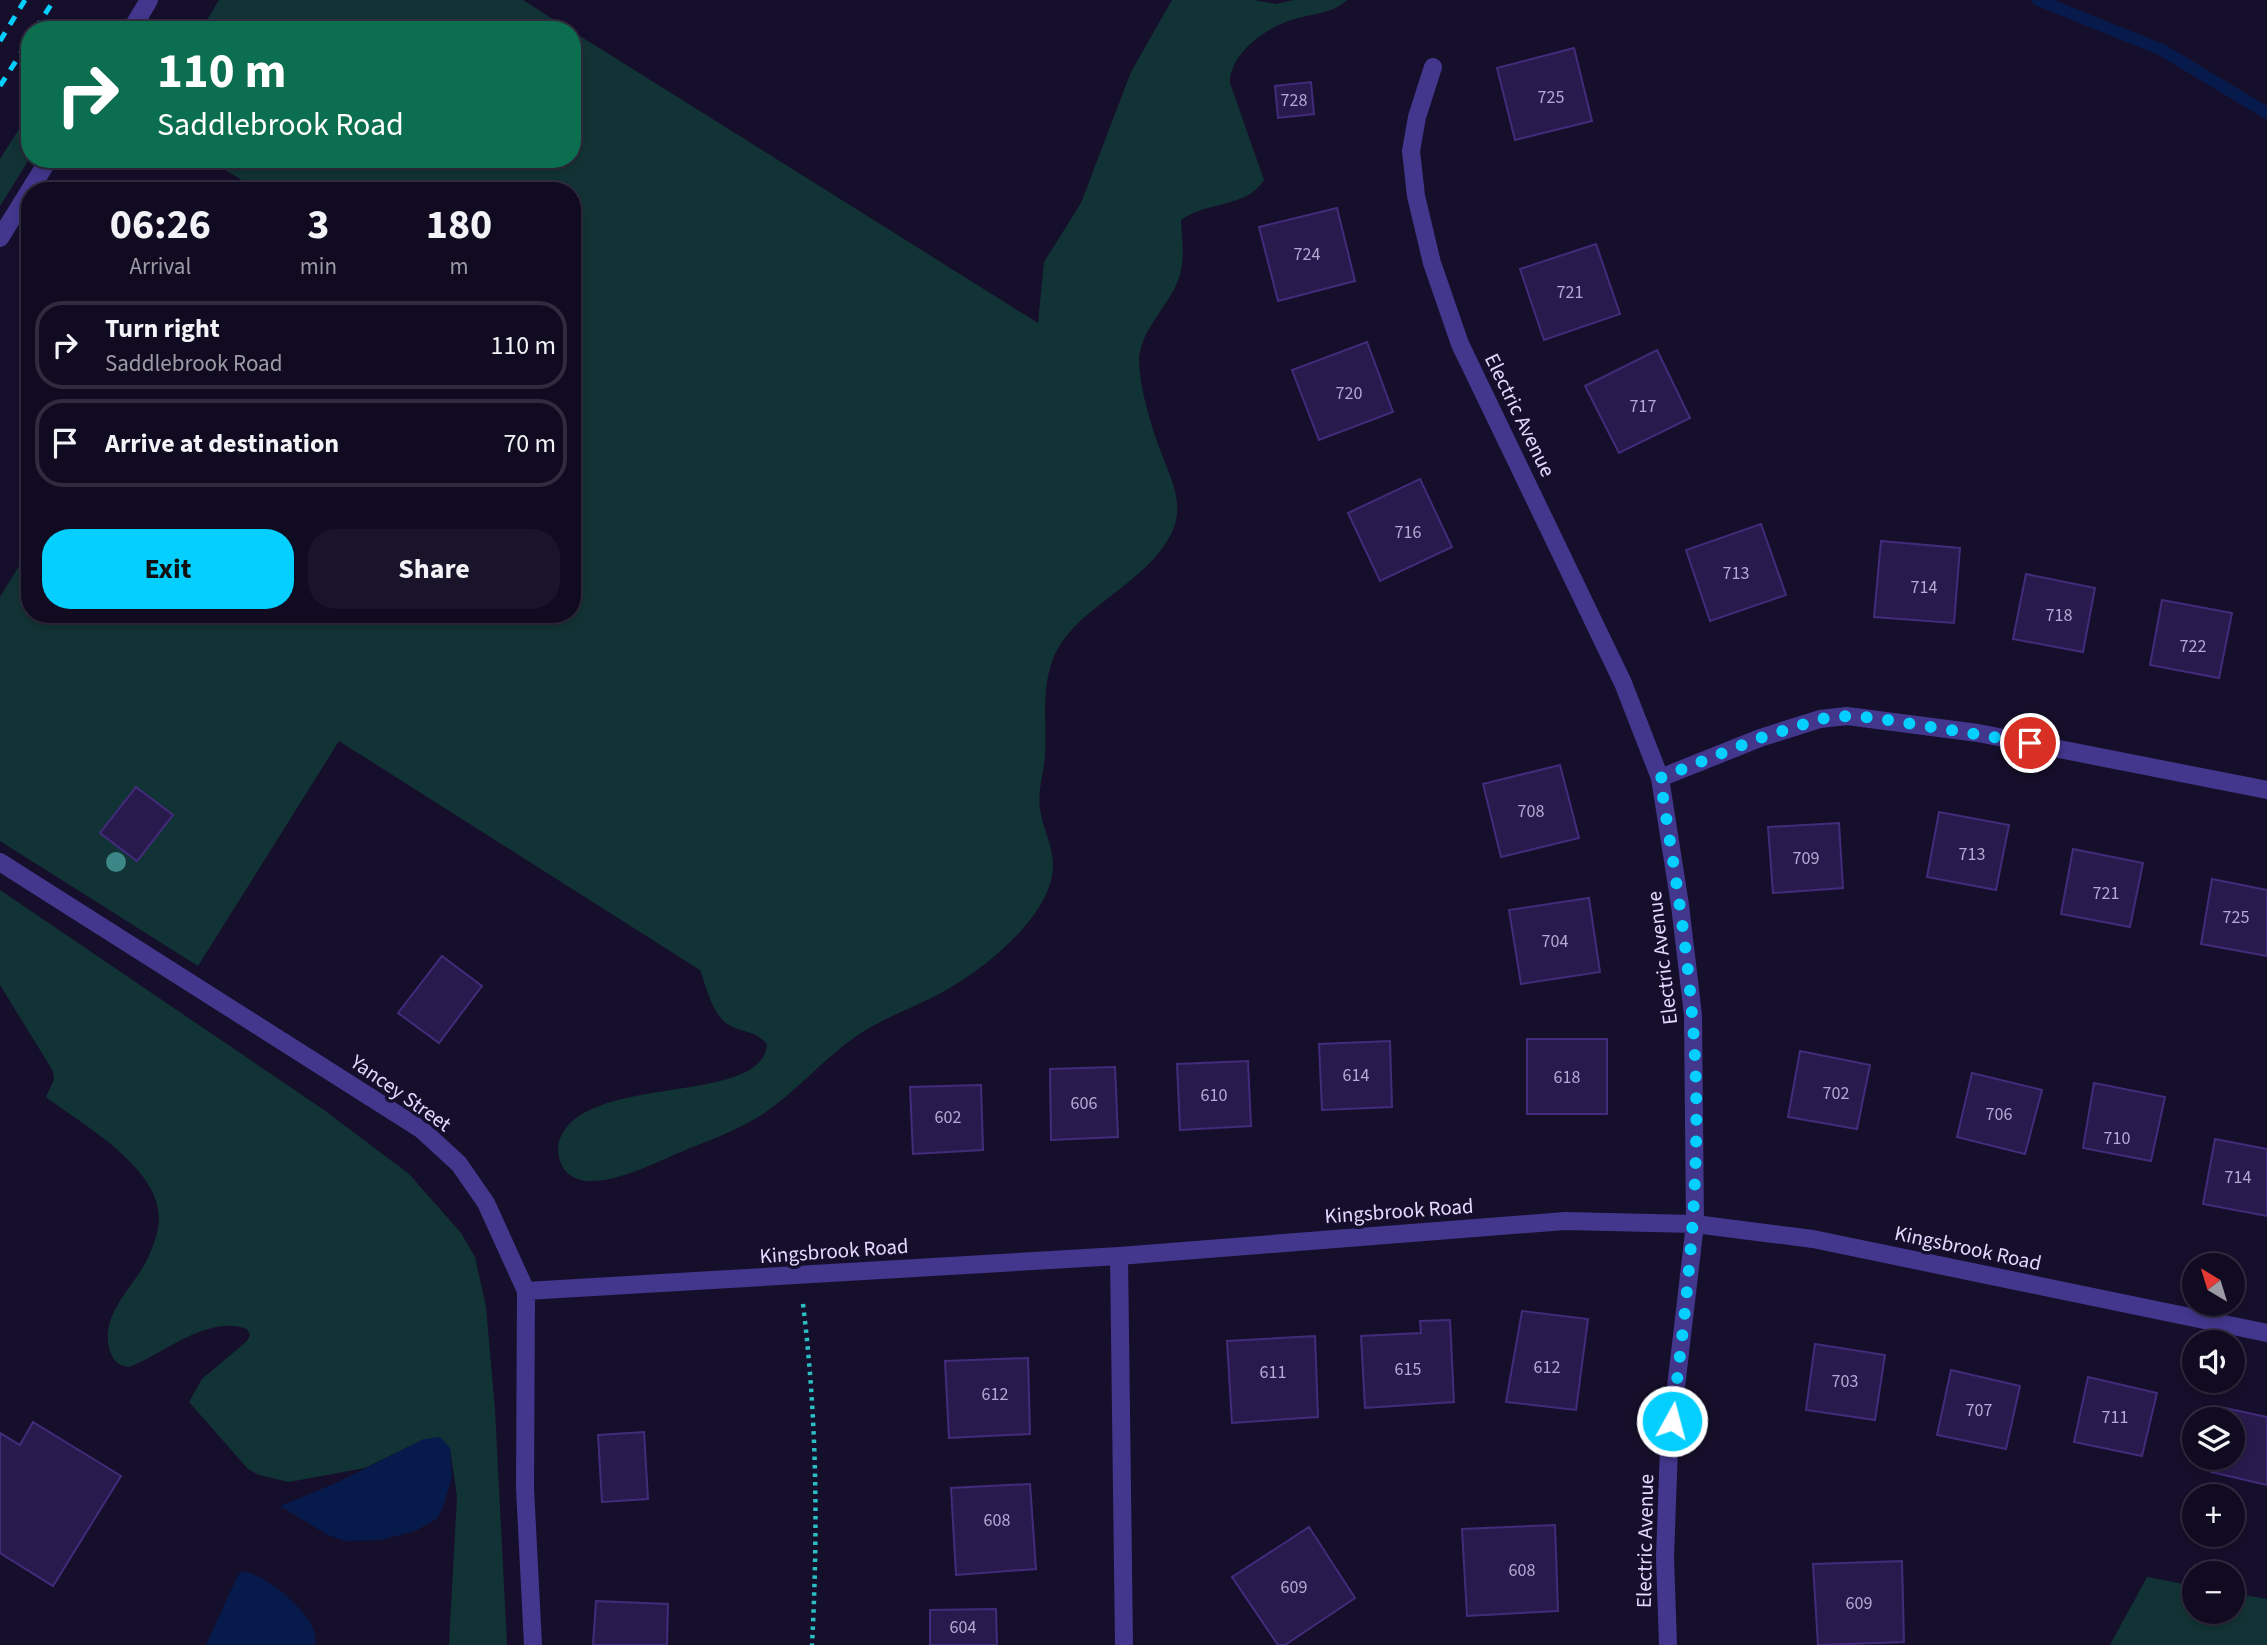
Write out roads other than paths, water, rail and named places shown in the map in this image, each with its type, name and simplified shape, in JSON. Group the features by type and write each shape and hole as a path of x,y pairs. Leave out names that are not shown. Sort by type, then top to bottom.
{"street":[{"path":"136,21 149,0"},
{"name":"Electric Avenue","path":"1433,66 1417,117 1411,151 1416,197 1433,264 1460,344 1617,671 1660,778 1693,1015 1695,1224 1669,1447 1665,1557 1668,1645"},
{"path":"0,237 21,204"},
{"path":"1660,778 1760,738 1820,719 1847,716 1978,733 2267,790"},
{"name":"Yancey Street","path":"0,862 422,1130 459,1164 486,1203 526,1291 525,1488 533,1645"},
{"name":"Kingsbrook Road","path":"526,1291 1119,1256 1565,1221 1695,1224 1813,1239 2267,1333"},
{"path":"1119,1256 1124,1645"}],"water":[{"path":"440,1437 450,1448 452,1477 442,1510 436,1519 415,1531 380,1540 345,1541 326,1534 280,1506 334,1484 424,1439"},
{"path":"244,1571 278,1589 302,1611 315,1634 315,1645 206,1645 238,1575"}],"waterway":[{"path":"2038,0 2162,50 2267,113"}],"railway":[{"path":"0,41 25,0"},
{"path":"41,21 54,0"},
{"path":"0,86 21,53"}]}
